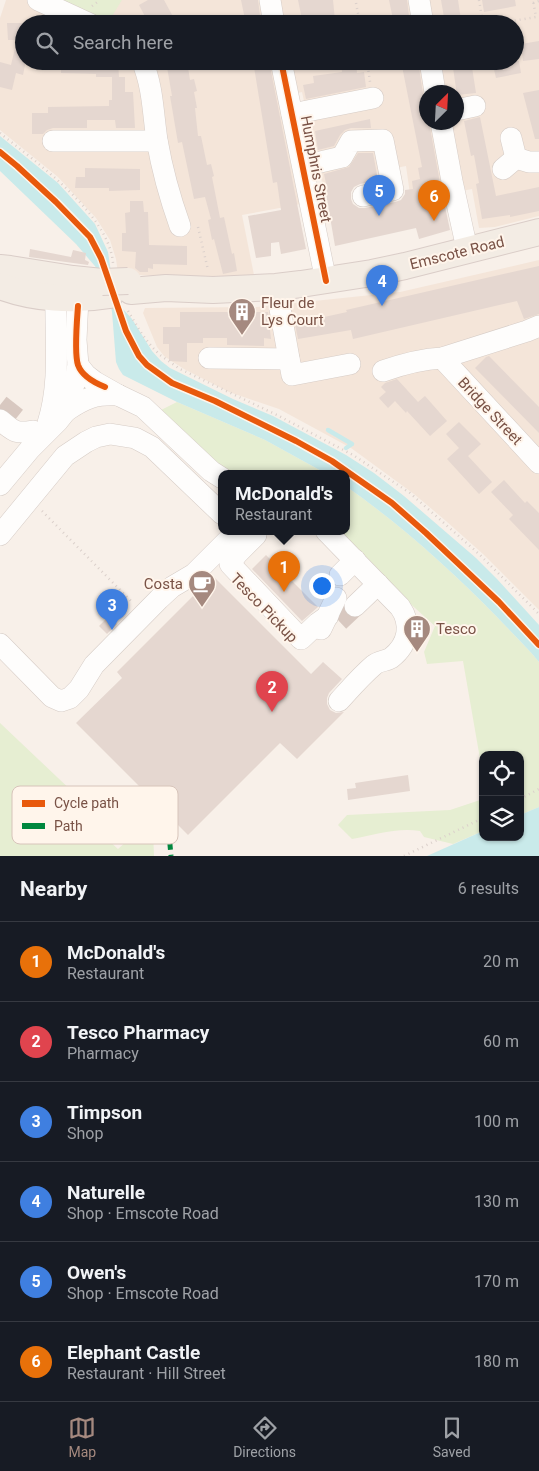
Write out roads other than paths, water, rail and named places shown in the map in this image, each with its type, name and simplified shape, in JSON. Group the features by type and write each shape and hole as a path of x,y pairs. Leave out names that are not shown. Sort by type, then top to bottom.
{"main road":[{"name":"Emscote Road","path":"0,286 35,295 101,290 166,288 213,290 276,287 326,281 405,266 539,232"},
{"name":"Emscote Road","path":"0,268 10,268 101,290"}],"street":[{"path":"38,0 70,15"},
{"path":"270,0 272,15"},
{"path":"419,0 422,15"},
{"path":"146,70 152,95 157,141 170,196 180,226"},
{"name":"Humphris Street","path":"283,70 326,281"},
{"path":"431,70 434,85"},
{"path":"292,114 373,98"},
{"path":"442,130 467,249"},
{"path":"303,166 342,158 351,141 383,140 393,190 363,196"},
{"path":"67,147 157,141"},
{"path":"510,155 529,162 539,162"},
{"path":"0,273 31,282 101,290"},
{"path":"276,287 292,375 350,364"},
{"path":"0,420 14,431 20,433 36,431 58,421 66,410 75,381 78,365 76,340 101,290"},
{"path":"0,485 6,462 36,431 55,397 57,379 101,290"},
{"name":"Bridge Street","path":"383,371 418,360 442,358 539,326"},
{"path":"209,358 289,359"},
{"name":"Bridge Street","path":"442,358 539,463"},
{"path":"78,365 88,378 110,395 143,407 218,475"},
{"path":"66,410 84,400 110,395"},
{"path":"0,535 65,456 96,437 110,434 135,438 152,447 218,510"},
{"path":"0,644 52,698 61,701 70,698 79,689 94,665 159,599 172,587 194,574 213,555 244,535"},
{"path":"246,535 230,564 301,639 308,643 340,610"},
{"path":"328,535 347,568 378,584 404,613 408,626 406,638 401,647 390,658 375,663 338,701"},
{"name":"Tesco Pickup","path":"213,555 301,648 310,649 340,610 378,584"}],"water":[{"path":"0,136 58,183 95,224 108,252 111,272 123,309 161,361 170,368 273,416 346,455 404,496 476,558 539,625 539,662 444,565 406,532 350,489 350,470 320,470 265,440 177,402 123,375 116,362 112,312 106,279 76,244 0,171"},
{"path":"539,807 539,856 427,856 479,833 479,841 524,841 524,813"}],"waterway":[{"path":"328,430 352,444 346,448"}],"tunnel":[{"path":"0,405 24,424"},
{"path":"339,621 355,606"}],"place":[{"name":"Owen's","path":"379,216"},
{"name":"Elephant Castle","path":"434,221"},
{"name":"Naturelle","path":"382,306"},
{"name":"Fleur de Lys Court","path":"242,336"},
{"name":"McDonald's","path":"284,592"},
{"name":"Costa","path":"202,608"},
{"name":"Timpson","path":"112,630"},
{"name":"Tesco","path":"417,653"},
{"name":"Tesco Pharmacy","path":"272,712"}]}
